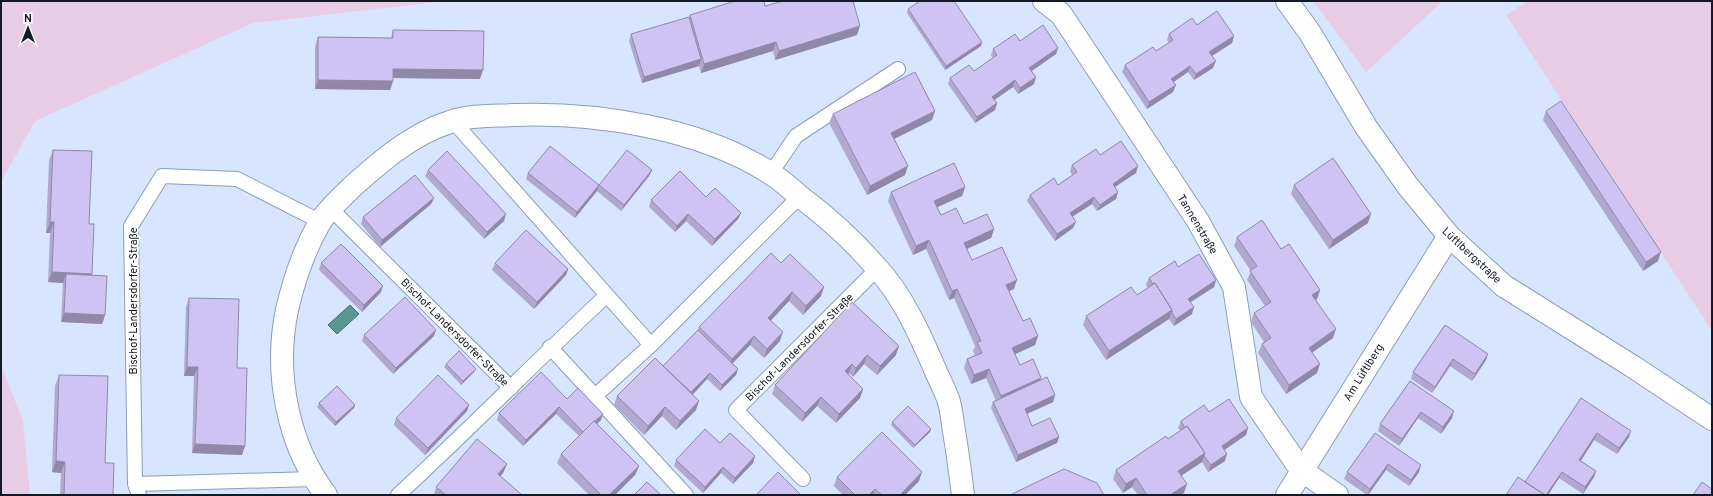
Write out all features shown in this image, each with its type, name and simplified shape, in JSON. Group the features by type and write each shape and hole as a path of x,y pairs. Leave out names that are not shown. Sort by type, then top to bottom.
{"street":[{"name":"Tannenstraße","path":"1044,1 1061,14 1198,221 1234,287 1251,397 1301,470"},
{"name":"Lüftlbergstraße","path":"1287,1 1310,33 1366,127 1407,185 1449,236 1504,286 1632,366 1712,419"},
{"name":"Bischof-Landersdorfer-Straße","path":"320,487 294,435 287,404 281,365 284,326 290,296 300,262 325,215 370,171 396,151 428,131 453,121 480,116 530,114 576,116 622,121 688,136 733,154 771,173 821,211 878,268 899,298 927,351 949,402 963,495"},
{"name":"Am Lüftlberg","path":"1301,470 1449,236"},
{"path":"1287,495 1301,470 1337,495"}],"lane":[{"path":"771,173 796,136 898,69"},
{"path":"453,121 651,345"},
{"name":"Bischof-Landersdorfer-Straße","path":"320,487 137,489 131,226 162,176 237,179 325,215 511,388"},
{"path":"595,396 651,345 800,196"},
{"name":"Bischof-Landersdorfer-Straße","path":"803,479 736,410 878,268"},
{"name":"Bischof-Landersdorfer-Straße","path":"398,495 607,295"},
{"path":"550,348 686,495"}],"shaded area":[{"path":"1,1 446,1 253,23 35,121 1,182"},
{"path":"1313,1 1443,1 1366,72"},
{"path":"1528,1 1712,1 1712,331 1506,15"},
{"path":"350,305 359,314 337,334 328,325"},
{"path":"1,365 23,421 30,495 1,495"}],"building":[{"path":"735,1 764,1 765,6 783,1 853,1 860,26 779,51 776,42 704,64 690,15"},
{"path":"920,1 954,1 982,42 946,66 908,9"},
{"path":"1217,11 1234,36 1209,52 1216,61 1196,74 1190,66 1171,79 1176,85 1149,102 1125,65 1153,47 1156,51 1173,40 1169,34 1192,18 1197,25"},
{"path":"689,17 701,59 644,77 631,34"},
{"path":"1043,25 1058,48 1029,68 1036,77 1020,88 1015,80 992,97 997,103 977,117 950,78 969,65 974,71 997,55 993,49 1015,34 1020,41"},
{"path":"393,30 484,31 483,70 393,69 393,81 318,80 318,37 393,38"},
{"path":"915,72 935,111 891,133 908,166 870,186 833,114"},
{"path":"1561,101 1661,252 1646,262 1546,111"},
{"path":"1121,141 1138,166 1113,184 1118,192 1100,205 1094,197 1070,213 1076,222 1057,234 1030,195 1054,178 1058,185 1077,172 1072,165 1096,149 1100,155"},
{"path":"550,146 599,185 577,212 528,173"},
{"path":"53,150 92,151 89,224 94,224 92,274 52,272 54,222 50,222"},
{"path":"627,150 652,170 624,205 599,185"},
{"path":"447,151 506,214 487,232 428,170"},
{"path":"1333,158 1371,214 1333,240 1294,185"},
{"path":"954,163 965,187 934,201 941,215 956,208 964,224 987,214 994,229 964,243 972,260 1002,247 1017,280 1006,285 1023,321 1030,318 1038,336 1012,348 1020,365 1033,359 1041,378 1001,396 989,369 974,375 967,359 982,353 977,342 981,341 957,289 952,291 929,240 916,246 891,192"},
{"path":"680,171 706,197 715,188 741,213 715,239 688,214 677,226 651,200"},
{"path":"415,175 434,198 382,240 363,217"},
{"path":"1262,220 1281,249 1289,244 1320,290 1312,295 1336,329 1309,348 1320,364 1289,385 1262,344 1271,338 1254,313 1271,302 1250,271 1257,266 1237,237"},
{"path":"526,230 568,269 537,302 495,263"},
{"path":"341,244 383,286 364,305 321,263"},
{"path":"771,253 781,263 790,254 824,287 806,306 792,292 768,318 783,332 767,349 754,336 732,359 699,327"},
{"path":"1199,254 1216,280 1188,299 1194,307 1176,319 1155,283 1153,284 1149,278 1175,261 1178,267"},
{"path":"66,274 107,276 105,315 64,313"},
{"path":"1155,283 1172,310 1109,351 1086,316 1131,287 1137,295"},
{"path":"405,297 436,330 396,368 364,335"},
{"path":"189,298 239,299 237,368 247,368 245,446 195,444 198,367 187,367"},
{"path":"852,302 899,346 880,366 867,355 856,368 852,364 845,371 863,389 839,414 821,397 805,413 775,385"},
{"path":"1445,325 1488,354 1475,374 1453,359 1435,387 1413,372"},
{"path":"698,330 738,369 722,385 710,373 691,392 663,366"},
{"path":"459,351 476,369 463,381 446,364"},
{"path":"655,358 699,401 680,421 665,407 648,426 617,396"},
{"path":"541,372 567,399 578,388 603,414 583,432 559,407 526,440 499,413"},
{"path":"59,375 108,376 105,463 114,463 113,495 64,495 65,462 56,461"},
{"path":"438,375 469,405 428,448 396,418"},
{"path":"1047,377 1055,395 1025,409 1032,426 1050,418 1059,437 1018,455 993,402"},
{"path":"1410,381 1454,411 1443,427 1421,412 1402,439 1380,424"},
{"path":"337,386 355,405 336,422 319,403"},
{"path":"1581,398 1631,431 1619,448 1597,433 1579,460 1596,471 1585,487 1562,472 1545,495 1525,482"},
{"path":"1229,399 1248,428 1222,446 1227,454 1211,465 1204,456 1205,453 1187,426 1185,428 1181,421 1204,405 1209,412"},
{"path":"908,406 931,429 915,445 892,422"},
{"path":"594,421 639,466 609,495 601,495 561,454"},
{"path":"1187,426 1205,453 1178,471 1187,484 1170,495 1147,495 1136,478 1126,484 1116,470 1166,436 1168,439"},
{"path":"705,429 720,443 730,433 755,456 735,478 723,467 705,487 676,460"},
{"path":"882,432 922,472 900,495 882,495 875,489 869,495 855,495 837,477"},
{"path":"1375,433 1421,465 1411,480 1388,464 1370,489 1347,472"},
{"path":"477,439 507,464 498,474 522,495 446,495 436,487"},
{"path":"1064,469 1097,483 1104,495 1010,495"},
{"path":"778,472 801,495 756,495"},
{"path":"1518,477 1545,495 1506,495"},
{"path":"647,482 661,495 634,495"},
{"path":"1702,482 1712,489 1712,495 1693,495"}]}
